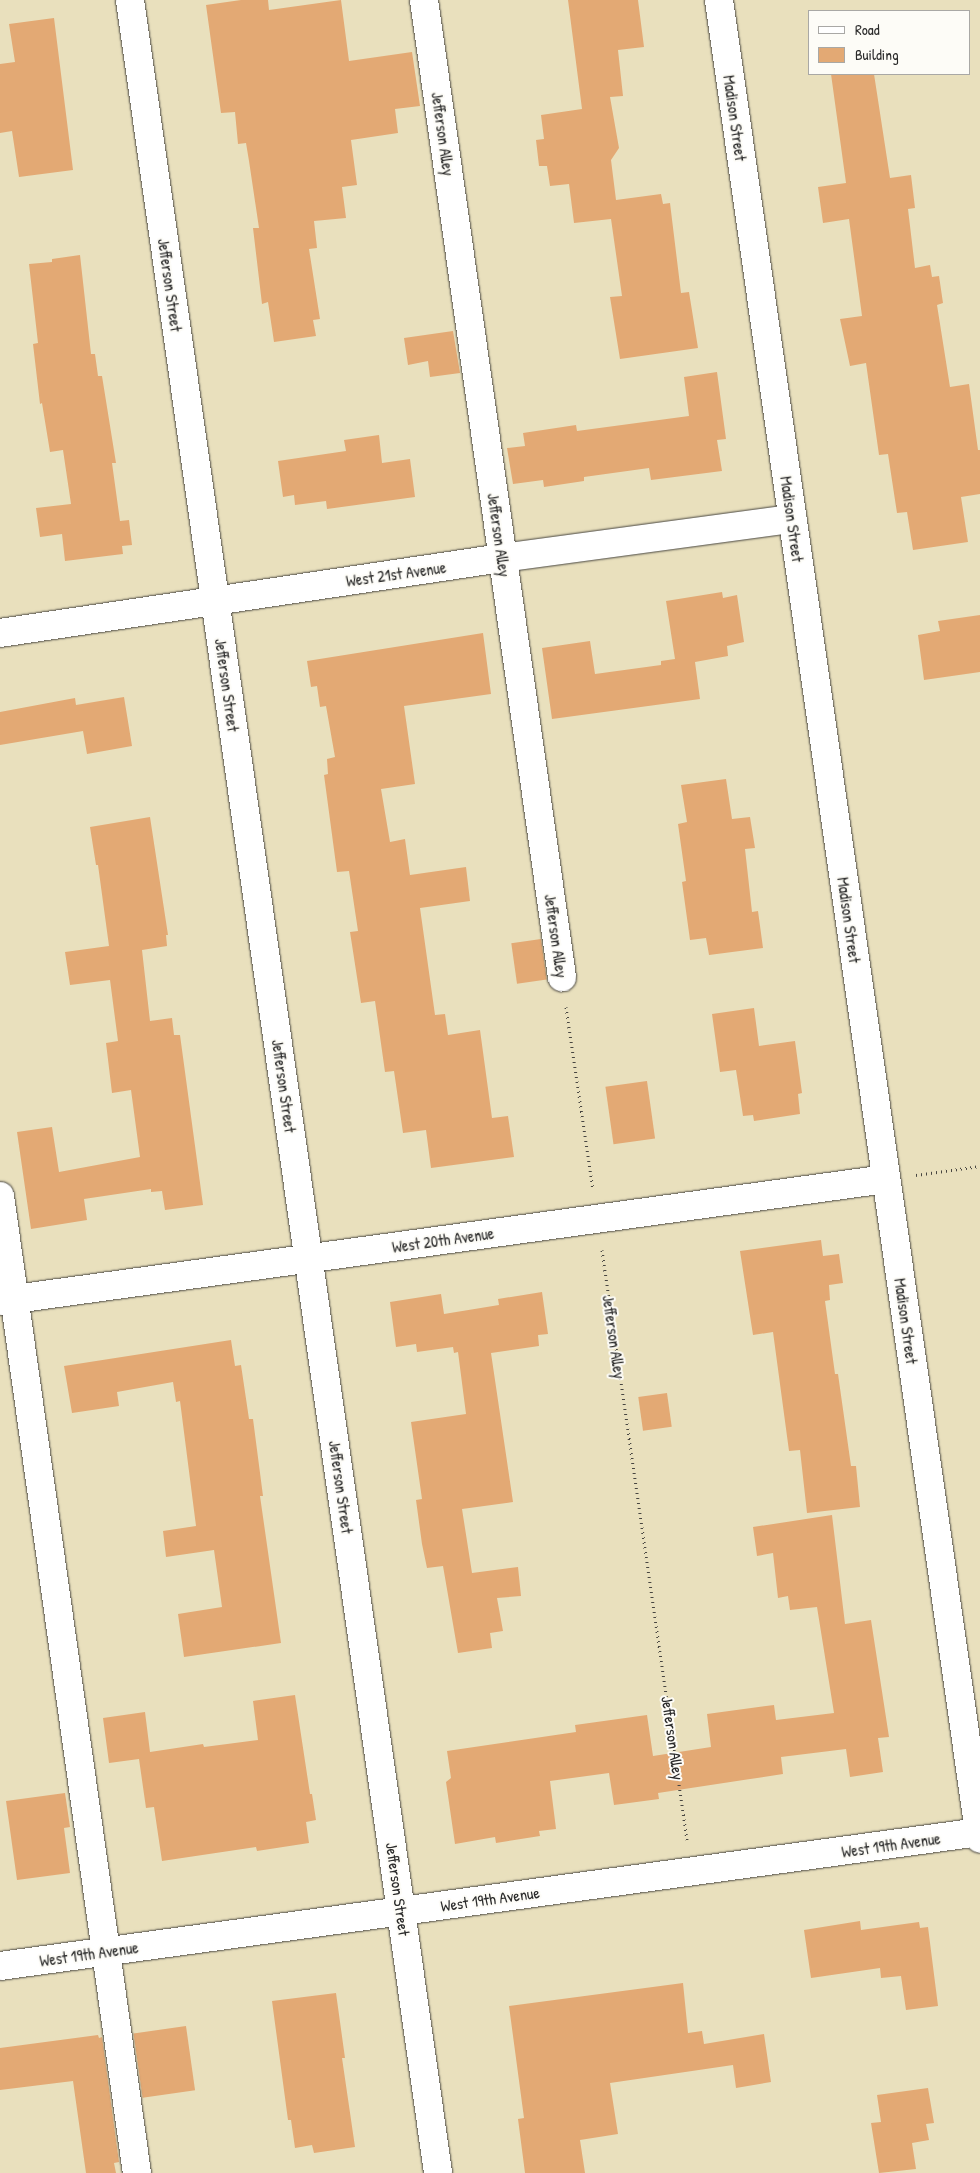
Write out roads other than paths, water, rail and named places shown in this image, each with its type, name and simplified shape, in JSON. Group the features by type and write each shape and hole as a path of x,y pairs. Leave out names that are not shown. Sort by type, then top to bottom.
{"street":[{"name":"Jefferson Street","path":"130,0 438,2173"},
{"name":"Jefferson Alley","path":"424,0 562,977"},
{"name":"Madison Street","path":"719,0 980,1835"},
{"name":"West 21st Avenue","path":"0,633 502,558 792,519"},
{"name":"West 20th Avenue","path":"7,1300 886,1179"},
{"path":"0,1196 7,1300 138,2173"},
{"name":"West 19th Avenue","path":"0,1966 980,1835"}]}
